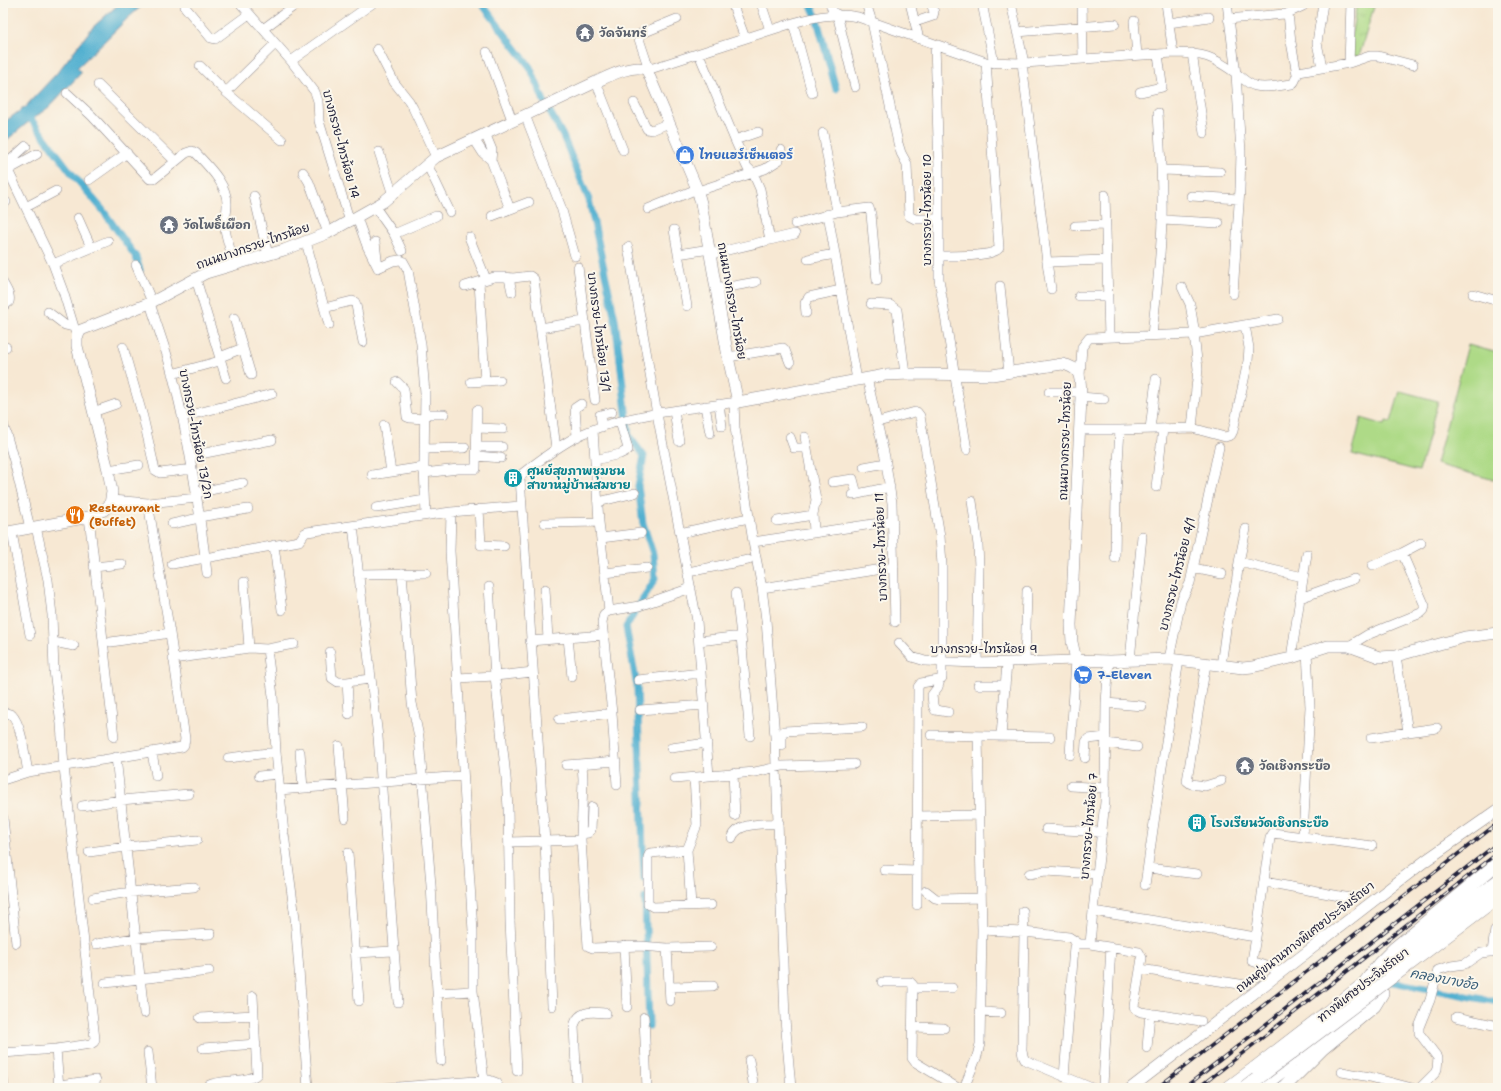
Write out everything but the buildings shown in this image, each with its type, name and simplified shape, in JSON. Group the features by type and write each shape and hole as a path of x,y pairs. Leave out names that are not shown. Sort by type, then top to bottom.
{"highway":[{"path":"1364,984 1380,963 1394,949 1498,863"},
{"name":"ทางพิเศษประจิมรัถยา","path":"1228,1088 1498,881"},
{"name":"ทางพิเศษประจิมรัถยา","path":"1245,1088 1498,897"},
{"path":"1283,1088 1324,1048 1374,1006 1386,990"},
{"path":"1261,1088 1282,1064"}],"main road":[{"name":"ถนนบางกรวย-ไทรน้อย","path":"75,332 80,332 85,328 151,303 206,274 268,255 328,233 353,220 393,195 436,156 596,82 627,70 640,68 648,70 668,123 697,190 717,289 728,357 730,403 862,379 905,374 989,375 1062,364 1073,367 1080,376 1081,394 1071,625 1072,642 1076,660"},
{"path":"8,532 88,517 104,510 112,500 108,470 79,354 75,332"},
{"path":"1076,660 1174,660 1221,666 1252,667 1291,658 1328,646 1349,646 1379,657 1396,656 1465,637 1498,633"},
{"name":"ถนนคู่ขนานทางพิเศษประจิมรัถยา","path":"1131,1088 1425,861 1498,810"},
{"path":"1282,1064 1271,1056 1272,1048 1498,873"},
{"path":"1219,1088 1235,1076 1265,1062 1282,1064 1386,990 1498,902"},
{"path":"1454,907 1470,924"}],"street":[{"name":"บางกรวย-ไทรน้อย 14","path":"240,3 291,61 315,92 318,101 319,121 353,220 378,268"},
{"path":"263,29 298,3"},
{"path":"291,61 373,3"},
{"path":"732,3 745,38"},
{"path":"761,3 770,30"},
{"path":"830,3 835,14 855,87"},
{"path":"866,3 872,22 898,143 907,164 909,216 915,219 939,219"},
{"path":"910,3 919,39"},
{"path":"915,22 933,16 934,12 932,3"},
{"path":"939,256 973,255 995,252 998,248 990,63 982,3"},
{"path":"1011,3 1023,63 1051,289"},
{"path":"1082,3 1083,59"},
{"path":"1166,3 1173,53"},
{"path":"1227,3 1236,74 1241,152 1233,294"},
{"path":"677,20 640,34 639,39 648,70 793,23 835,14 850,15 990,63 1023,63 1137,55 1192,53 1206,56 1236,74 1249,84 1256,86 1292,84 1295,81 1297,74 1291,42 1288,13 1303,6 1305,3"},
{"path":"1322,67 1317,43 1323,3"},
{"path":"1349,63 1351,3"},
{"path":"185,7 211,38 215,39 249,14"},
{"path":"1228,19 1284,14"},
{"path":"1169,23 1209,16"},
{"path":"1134,21 1137,55"},
{"path":"793,23 812,92"},
{"path":"1017,32 1115,24"},
{"path":"226,92 275,44"},
{"name":"บางกรวย-ไทรน้อย 10","path":"935,45 938,110 940,289 967,450"},
{"path":"377,50 394,82 411,104 436,156"},
{"path":"487,52 512,120"},
{"path":"1192,53 1204,133"},
{"path":"699,54 734,140 760,189 770,240"},
{"path":"1140,92 1162,87 1158,54"},
{"path":"1297,74 1303,70 1349,63 1370,56 1378,56 1413,65"},
{"path":"200,66 226,92 282,140"},
{"path":"596,82 623,150"},
{"path":"98,85 175,161"},
{"path":"67,93 92,116 151,180 189,152 194,152 211,169 221,183 228,203 225,224 234,265"},
{"path":"634,103 647,129 652,130 668,123"},
{"path":"1152,335 1160,258 1162,220 1162,170 1158,113"},
{"path":"525,115 561,207 576,256"},
{"path":"734,140 758,132"},
{"path":"485,133 492,150 491,160 510,209"},
{"name":"บางกรวย-ไทรน้อย 11","path":"823,134 835,254 841,290 862,379 878,422 890,487 894,521 895,622"},
{"path":"474,139 483,153 491,160"},
{"path":"5,165 26,146"},
{"path":"648,209 697,190 753,174 777,162 781,156 781,150"},
{"path":"379,152 393,195"},
{"path":"89,180 127,153"},
{"path":"5,165 37,154"},
{"path":"427,164 450,212"},
{"path":"5,165 53,264 63,290 75,332"},
{"path":"1162,170 1220,172"},
{"path":"303,172 309,182 328,233"},
{"path":"26,207 56,191"},
{"path":"1105,195 1109,337"},
{"path":"254,196 268,255"},
{"path":"1191,196 1239,199"},
{"path":"492,216 529,202"},
{"path":"375,207 394,234 402,251"},
{"path":"795,224 832,213 866,208 870,210 877,281"},
{"path":"394,234 436,216"},
{"path":"78,218 91,247"},
{"path":"1162,220 1219,223"},
{"path":"1075,226 1105,225"},
{"path":"674,230 687,306"},
{"path":"678,254 710,252 795,234"},
{"path":"469,237 482,280 485,381"},
{"path":"53,264 108,241"},
{"path":"306,242 329,325"},
{"path":"375,242 378,268 393,261 400,260 403,261 408,270 421,344 426,515"},
{"path":"628,247 657,414 691,588 699,641 709,776"},
{"path":"808,259 835,254"},
{"path":"1047,262 1106,260"},
{"name":"บางกรวย-ไทรน้อย 13/2ก","path":"136,265 151,303 172,374 182,417 197,496 207,573"},
{"name":"บางกรวย-ไทรน้อย 13/1","path":"578,268 595,400"},
{"path":"464,286 482,280 499,277 517,278 530,276 534,279 556,448"},
{"path":"509,278 512,292"},
{"path":"196,279 218,359 226,378"},
{"path":"717,289 756,282"},
{"path":"3,283 10,297 9,302 3,306"},
{"path":"1000,286 1009,373"},
{"path":"1182,287 1190,304 1198,369 1192,428"},
{"path":"806,313 805,303 809,297 841,290"},
{"path":"1473,294 1498,301"},
{"path":"1078,296 1107,296"},
{"path":"324,308 352,301 355,302 363,342"},
{"path":"871,304 890,305 897,310 905,374"},
{"path":"48,312 75,332"},
{"path":"234,318 251,375"},
{"path":"1080,376 1082,347 1089,338 1194,334 1278,319"},
{"path":"540,328 584,321"},
{"path":"1079,430 1192,428 1225,436 1231,434 1233,431 1248,361 1249,348 1245,325"},
{"path":"123,348 145,425 154,470 160,473 192,469"},
{"path":"172,374 218,359 243,348"},
{"path":"728,357 782,348 785,350 790,363"},
{"path":"1150,429 1156,378"},
{"path":"471,382 500,380"},
{"path":"396,382 404,389 407,417 424,417 444,414"},
{"path":"1049,392 1081,394 1104,399"},
{"path":"182,417 272,394"},
{"path":"552,1006 545,842 519,481 523,473 556,448 577,437 598,429 657,414 730,403"},
{"path":"722,426 730,403"},
{"path":"730,403 762,588 775,730 784,997 791,1088"},
{"path":"93,412 116,404"},
{"path":"577,437 574,408 581,404"},
{"path":"706,406 710,433"},
{"path":"372,475 424,470 475,469 477,467 477,410"},
{"path":"609,611 601,538 595,460 600,415 612,412"},
{"path":"674,412 679,441"},
{"path":"878,422 915,412 917,412 920,416 940,536 942,565 942,678 932,695 933,705 936,710 948,712"},
{"path":"595,460 620,454 628,450 625,421"},
{"path":"3,423 48,580 54,627 53,642 56,687 61,724 64,766 95,1039 94,1042 90,1044 56,1049 3,1053"},
{"path":"384,425 391,472"},
{"path":"477,428 502,429"},
{"path":"1156,488 1163,429"},
{"path":"1115,558 1116,495 1120,430"},
{"path":"790,437 794,448 807,448"},
{"path":"805,437 816,500 813,515 814,533"},
{"path":"190,456 272,440"},
{"path":"477,451 502,446"},
{"name":"บางกรวย-ไทรน้อย 4/1","path":"1145,885 1162,767 1181,601 1190,583 1219,447"},
{"path":"424,449 465,448"},
{"path":"477,451 501,458"},
{"path":"864,467 886,463"},
{"path":"108,470 139,465"},
{"path":"832,482 853,479 855,494 890,487"},
{"path":"112,500 148,503 197,496 244,483"},
{"path":"598,502 635,493"},
{"path":"376,508 425,500"},
{"path":"972,501 978,544 979,567 977,663"},
{"path":"3,780 28,772 182,747 185,743 170,633 148,503"},
{"path":"172,564 295,541 308,532 450,512 520,506"},
{"path":"172,524 248,509"},
{"path":"479,509 481,545 504,546"},
{"path":"450,512 450,551 472,931 474,991 484,1081"},
{"path":"777,521 813,515"},
{"path":"88,517 114,737"},
{"path":"680,533 744,519"},
{"path":"753,542 894,521"},
{"path":"545,523 600,522"},
{"path":"353,526 378,737 398,1002"},
{"path":"1221,666 1226,629 1246,529"},
{"path":"8,532 30,635"},
{"path":"601,538 641,533"},
{"path":"1130,660 1142,536"},
{"path":"1372,566 1422,543"},
{"path":"274,545 282,610"},
{"path":"1349,646 1367,635 1424,610 1425,606 1402,553"},
{"path":"1291,658 1307,554"},
{"path":"688,572 748,560"},
{"path":"1239,562 1304,577"},
{"path":"94,567 122,564"},
{"path":"605,573 647,568"},
{"path":"762,588 894,568"},
{"path":"1193,568 1222,574"},
{"path":"402,573 412,703 419,737 431,885 441,1061"},
{"path":"358,574 426,573"},
{"path":"1300,598 1354,579"},
{"path":"244,582 249,648"},
{"path":"489,587 495,676 506,777 510,842 510,921 517,1071"},
{"path":"617,785 612,713 602,617 609,611 639,606 691,588"},
{"path":"545,589 548,639"},
{"path":"1025,662 1027,591"},
{"path":"736,593 750,736"},
{"path":"111,642 170,633"},
{"path":"530,641 603,634"},
{"path":"699,641 741,636"},
{"path":"568,638 572,677"},
{"path":"53,642 74,646"},
{"name":"บางกรวย-ไทรน้อย 9","path":"899,643 908,654 916,659 942,662 1007,663 1076,660"},
{"path":"173,659 249,648 267,648 294,644"},
{"path":"267,648 279,790 295,925 308,1088"},
{"path":"330,652 332,678 338,682 370,679"},
{"path":"1303,836 1310,714 1307,652"},
{"path":"1396,656 1408,732"},
{"path":"1070,755 1076,660"},
{"name":"บางกรวย-ไทรน้อย 7","path":"1090,944 1106,788 1106,703 1109,661"},
{"path":"1001,736 1007,663"},
{"path":"1206,664 1187,781 1190,784 1205,786 1221,781"},
{"path":"457,678 533,672"},
{"path":"638,680 701,673"},
{"path":"917,905 918,687 921,683 940,680"},
{"path":"347,682 349,714"},
{"path":"978,685 1005,685"},
{"path":"1106,703 1142,706"},
{"path":"640,710 704,704"},
{"path":"3,712 12,716 16,722 20,732 28,772"},
{"path":"559,718 612,713"},
{"path":"776,768 781,736 784,731 862,727"},
{"path":"1371,738 1437,728"},
{"path":"931,736 1050,737"},
{"path":"964,1088 979,1050 982,930 978,736"},
{"path":"1085,758 1086,742 1088,739 1106,740 1137,746"},
{"path":"671,748 707,743"},
{"path":"339,746 345,818"},
{"path":"152,752 156,776"},
{"path":"228,758 276,752"},
{"path":"300,752 303,788"},
{"path":"116,757 144,1013"},
{"path":"566,765 616,761"},
{"path":"582,764 584,779 581,837 586,943 588,946 593,948 624,946 650,946 667,948 711,947"},
{"path":"674,779 733,774 776,768 854,764"},
{"path":"259,776 278,774"},
{"path":"733,774 735,816"},
{"path":"279,790 342,784 463,776"},
{"path":"691,905 687,850 696,830 697,819 694,778"},
{"path":"1071,786 1106,788"},
{"path":"82,806 121,800 189,794"},
{"path":"510,842 545,842 581,837 591,830 592,807"},
{"path":"917,816 979,815"},
{"path":"3,818 16,943"},
{"path":"732,838 735,831 742,827 779,823"},
{"path":"1046,829 1102,832"},
{"path":"1279,973 1272,968 1252,961 1271,835 1273,833 1277,833 1372,846"},
{"path":"89,852 197,840"},
{"path":"687,850 650,852 648,857 648,904 653,907 711,905"},
{"path":"348,853 359,1001"},
{"path":"1148,868 1197,874"},
{"path":"884,870 917,871"},
{"path":"1029,874 1045,871 1098,874"},
{"path":"1264,882 1350,898"},
{"path":"93,898 130,892 194,887"},
{"path":"926,891 935,898 939,899 981,898"},
{"path":"1023,910 1023,1056 1025,1060 1092,1088"},
{"path":"1093,911 1256,937"},
{"path":"982,930 1024,932 1069,937 1078,943 1139,952 1142,958 1134,1006 1138,1011 1201,1021"},
{"path":"1420,1088 1435,1073 1438,1063 1436,1054 1420,1033 1419,1027 1430,1000 1438,970 1465,964 1478,954 1491,952 1495,930"},
{"path":"96,944 135,938 211,934"},
{"path":"1064,1077 1074,947 1078,943"},
{"path":"624,946 626,1007"},
{"path":"1101,1088 1103,1084 1111,947"},
{"path":"667,948 670,1001"},
{"path":"356,953 393,951"},
{"path":"1140,969 1246,985"},
{"path":"105,983 209,971"},
{"path":"882,982 910,982 913,985 913,1061 958,1088"},
{"path":"669,987 713,986"},
{"path":"913,988 952,988"},
{"path":"438,993 474,991"},
{"path":"208,1088 210,1085 217,1082 251,1079 257,1074 253,996"},
{"path":"577,1088 574,1026 576,1018 578,1015 589,1012 606,1013"},
{"path":"980,1012 1001,1013"},
{"path":"1147,1048 1150,1013"},
{"path":"200,1018 254,1015"},
{"path":"644,1017 647,1088"},
{"path":"1456,1017 1498,1026"},
{"path":"912,1027 944,1028"},
{"path":"203,1048 256,1044"},
{"path":"56,1049 59,1087 96,1080"},
{"path":"148,1052 152,1088"},
{"path":"749,1060 754,1088"},
{"path":"1342,1072 1370,1077 1412,1088"},
{"path":"3,1078 4,1088"},
{"path":"244,1079 250,1088"},
{"path":"385,1088 489,1080 496,1083 498,1088"}],"green space":[{"path":"1357,3 1375,3 1359,57 1348,54"},
{"path":"1468,345 1498,353 1498,481 1436,464"},
{"path":"1400,391 1438,401 1419,471 1352,454 1361,418 1385,425 1386,421 1391,422"}],"water":[{"path":"120,3 145,3 77,68 82,72 49,107 3,143 3,123 25,107 57,73 92,28"}],"waterway":[{"path":"484,3 482,4 530,67 544,101 563,136 589,200 615,319 629,436 644,456 638,486 643,523 653,554 655,579 626,627 637,686 644,878"},
{"path":"810,3 816,16 836,89"},
{"path":"27,114 73,175 102,209 136,257 140,270"},
{"path":"645,898 649,1026"},
{"name":"คลองบางอ้อ","path":"1388,981 1498,1002"}],"railway":[{"path":"1157,1088 1498,823"},
{"path":"1184,1088 1498,843"},
{"path":"1198,1088 1498,853"}],"place":[{"name":"วัดจันทร์","path":"585,33"},
{"name":"ไทยแฮร์เซ็นเตอร์","path":"685,155"},
{"name":"วัดโพธิ์เผือก","path":"169,225"},
{"name":"ศูนย์สุขภาพชุมชน สาขาหมู่บ้านสมชาย","path":"513,478"},
{"name":"Restaurant (Buffet)","path":"75,515"},
{"name":"7-Eleven","path":"1083,675"},
{"name":"วัดเชิงกระบือ","path":"1245,766"},
{"name":"โรงเรียนวัดเชิงกระบือ","path":"1197,823"}]}
